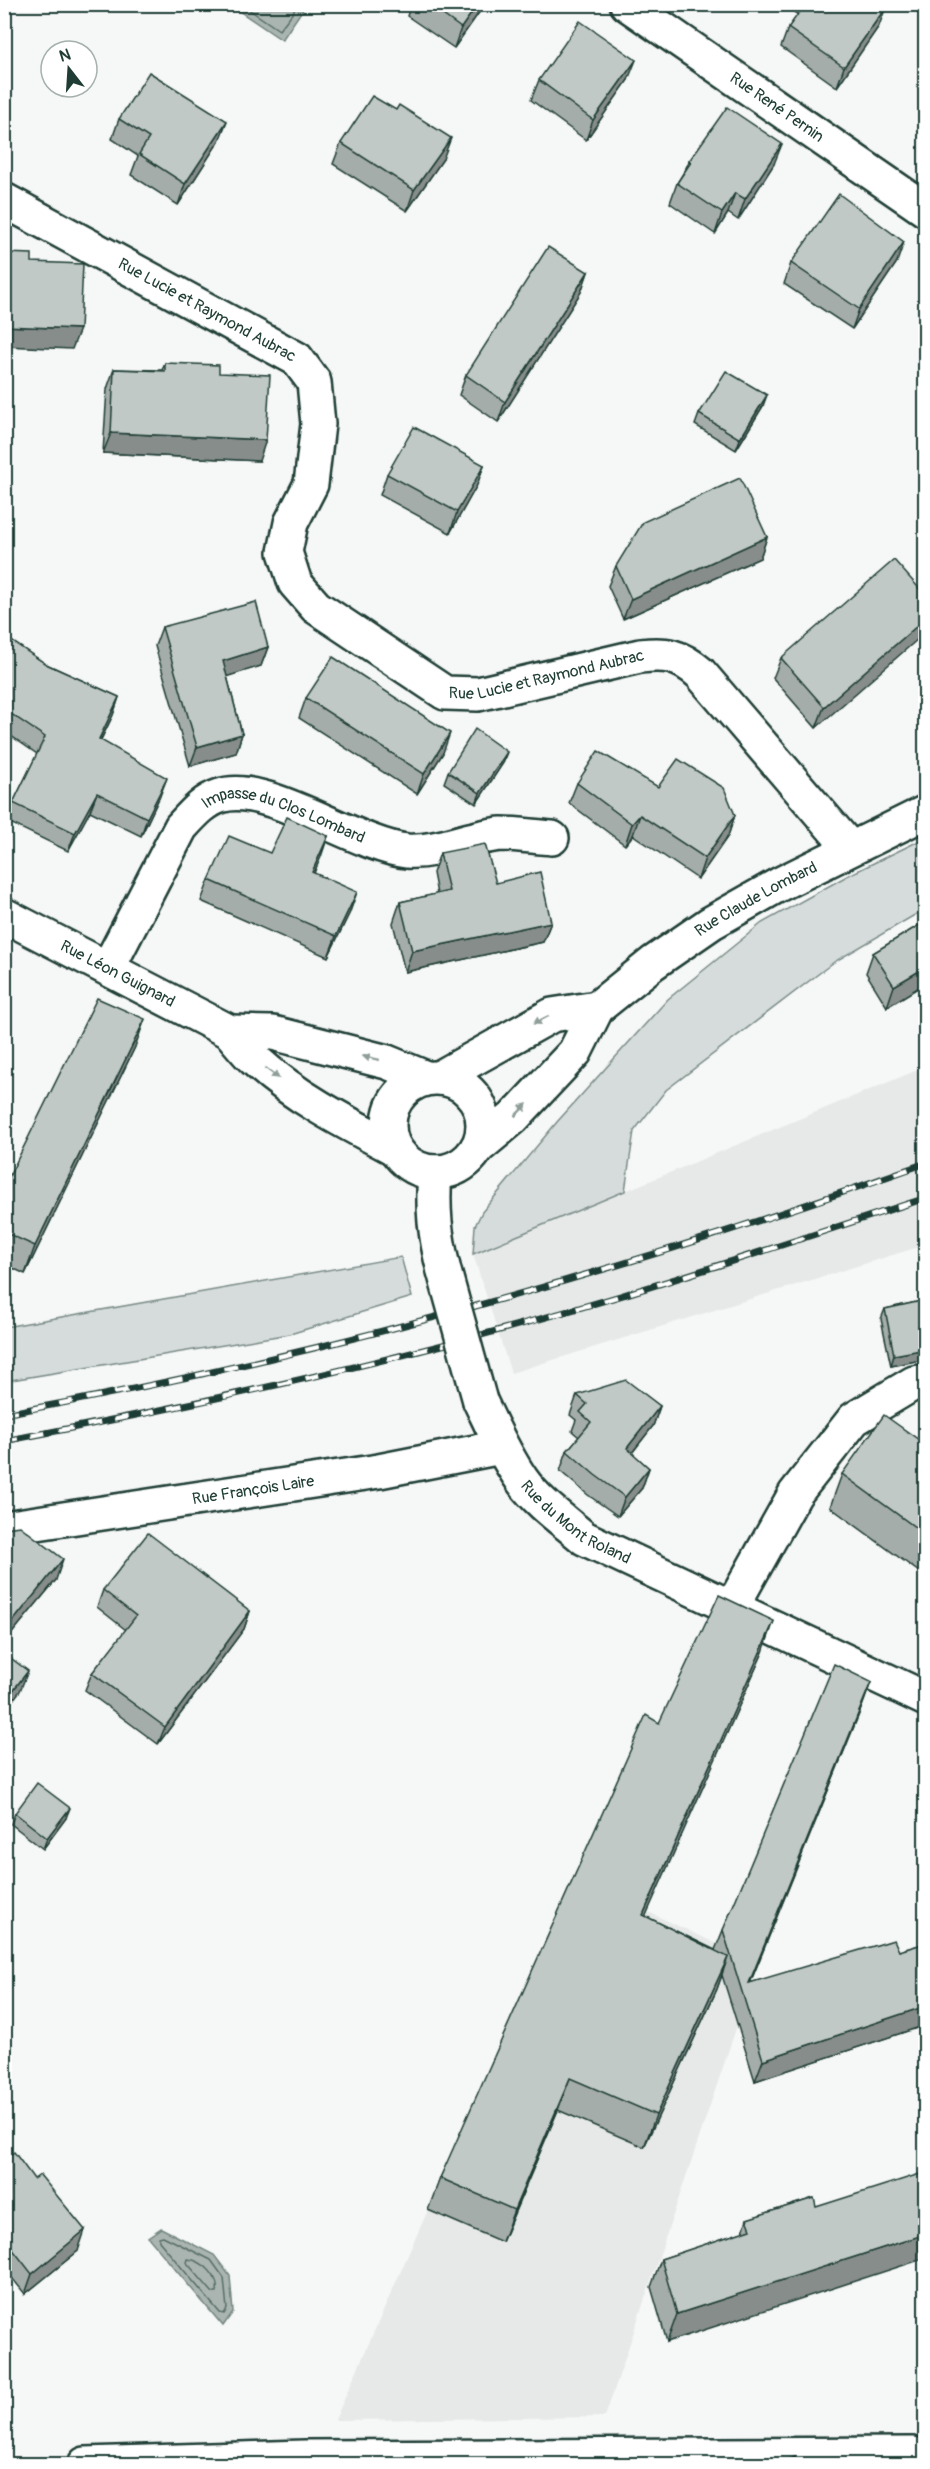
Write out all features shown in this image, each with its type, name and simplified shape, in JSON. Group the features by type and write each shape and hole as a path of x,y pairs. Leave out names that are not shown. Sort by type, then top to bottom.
{"street":[{"name":"Rue René Pernin","path":"627,4 926,210"},
{"name":"Rue Lucie et Raymond Aubrac","path":"4,200 297,359 314,382 318,424 311,484 291,523 285,552 296,583 316,607 445,693 478,694 640,656 661,654 685,660 699,673 850,848"},
{"name":"Impasse du Clos Lombard","path":"108,968 181,826 199,807 221,795 250,793 381,845 408,851 502,834 552,838"},
{"name":"Rue Claude Lombard","path":"477,1149 513,1118 575,1052 597,1008 653,963 711,923 850,848 926,812"},
{"name":"Rue Léon Guignard","path":"4,915 230,1032 254,1059 296,1093 352,1127 394,1148"},
{"path":"433,1078 455,1082 468,1090 478,1102 483,1117 483,1134 470,1159 459,1166 435,1172 411,1165 394,1148 389,1134 389,1119 393,1105 401,1093 412,1083 433,1078 552,1014 597,1008"},
{"name":"Rue Léon Guignard","path":"230,1032 273,1033 387,1062 433,1078"},
{"name":"Rue du Mont Roland","path":"435,1172 433,1198 435,1235 480,1401 501,1447 523,1482 552,1512 584,1538 926,1699"},
{"path":"732,1607 795,1494 854,1419 914,1383 926,1381"},
{"name":"Rue François Laire","path":"4,1528 380,1471 501,1447"},
{"path":"85,2464 305,2457 912,2454 926,2458"}],"shaded area":[{"path":"925,838 925,909 834,962 666,1090 634,1131 625,1191 473,1254 475,1226 482,1212 557,1122 668,999 762,923 847,876"},
{"path":"925,1067 925,1245 511,1373 473,1254"},
{"path":"401,1257 412,1297 290,1334 5,1381 5,1327"},
{"path":"575,1878 758,1963 605,2417 335,2420"}],"water":[{"path":"230,5 297,5 303,9 282,40"},
{"path":"161,2228 214,2255 230,2276 233,2312 223,2326 148,2237"}],"building":[{"path":"428,4 478,4 461,28"},
{"path":"805,4 884,4 886,7 844,67 788,28"},
{"path":"580,21 636,60 593,120 539,80"},
{"path":"149,72 227,121 185,184 139,154 149,138 119,119"},
{"path":"372,96 396,110 399,105 451,138 414,190 341,143"},
{"path":"727,107 782,144 745,199 735,193 722,213 677,183 691,162 689,161"},
{"path":"839,194 904,242 859,309 791,263"},
{"path":"548,247 588,272 505,402 466,375"},
{"path":"4,253 32,254 32,262 83,264 80,329 4,326"},
{"path":"165,363 219,365 219,373 270,375 266,440 111,433 114,369 165,371"},
{"path":"726,371 767,395 740,439 699,414"},
{"path":"414,427 484,465 457,512 387,474"},
{"path":"740,478 767,537 631,599 616,566 643,522"},
{"path":"894,560 926,596 926,618 824,707 781,658"},
{"path":"256,602 268,647 223,661 242,734 197,747 162,627"},
{"path":"4,636 46,664 119,697 99,739 167,778 147,818 97,793 75,833 13,803 45,737 4,709"},
{"path":"333,657 450,733 424,774 306,698"},
{"path":"475,729 507,752 480,793 448,772"},
{"path":"598,751 658,787 678,759 724,788 735,815 705,858 640,815 632,824 577,783"},
{"path":"287,817 328,836 312,872 357,892 336,936 209,880 229,836 270,853"},
{"path":"485,844 496,883 540,872 551,922 412,951 400,902 449,891 440,853"},
{"path":"926,921 926,967 894,986 873,953"},
{"path":"4,958 11,961 4,974"},
{"path":"97,998 145,1019 35,1246 4,1232 4,1187"},
{"path":"926,1300 926,1349 894,1355 885,1309"},
{"path":"626,1380 660,1406 627,1448 649,1468 625,1497 567,1451 591,1422 580,1412 587,1404 577,1395"},
{"path":"884,1415 926,1445 926,1535 842,1474"},
{"path":"20,1526 63,1559 10,1625 4,1621 4,1528"},
{"path":"148,1533 250,1611 165,1727 92,1673 136,1616 103,1590"},
{"path":"719,1595 774,1621 643,1915 728,1957 656,2115 570,2078 514,2210 440,2178 646,1715 659,1723"},
{"path":"4,1653 28,1671 4,1702"},
{"path":"834,1664 871,1682 749,1983 894,1940 899,1951 926,1943 926,2006 763,2060 723,1930"},
{"path":"37,1783 70,1808 47,1838 15,1813"},
{"path":"14,2152 34,2179 40,2175 85,2230 32,2274 4,2238 4,2159"},
{"path":"926,2172 926,2234 677,2314 661,2259 751,2229 747,2219 814,2198 816,2207"},
{"path":"795,2457 797,2464 772,2464"}],"railway":[{"path":"4,1414 238,1366 470,1308 700,1240 926,1163"},
{"path":"4,1441 237,1394 391,1358 544,1318 659,1284 926,1198"}]}
